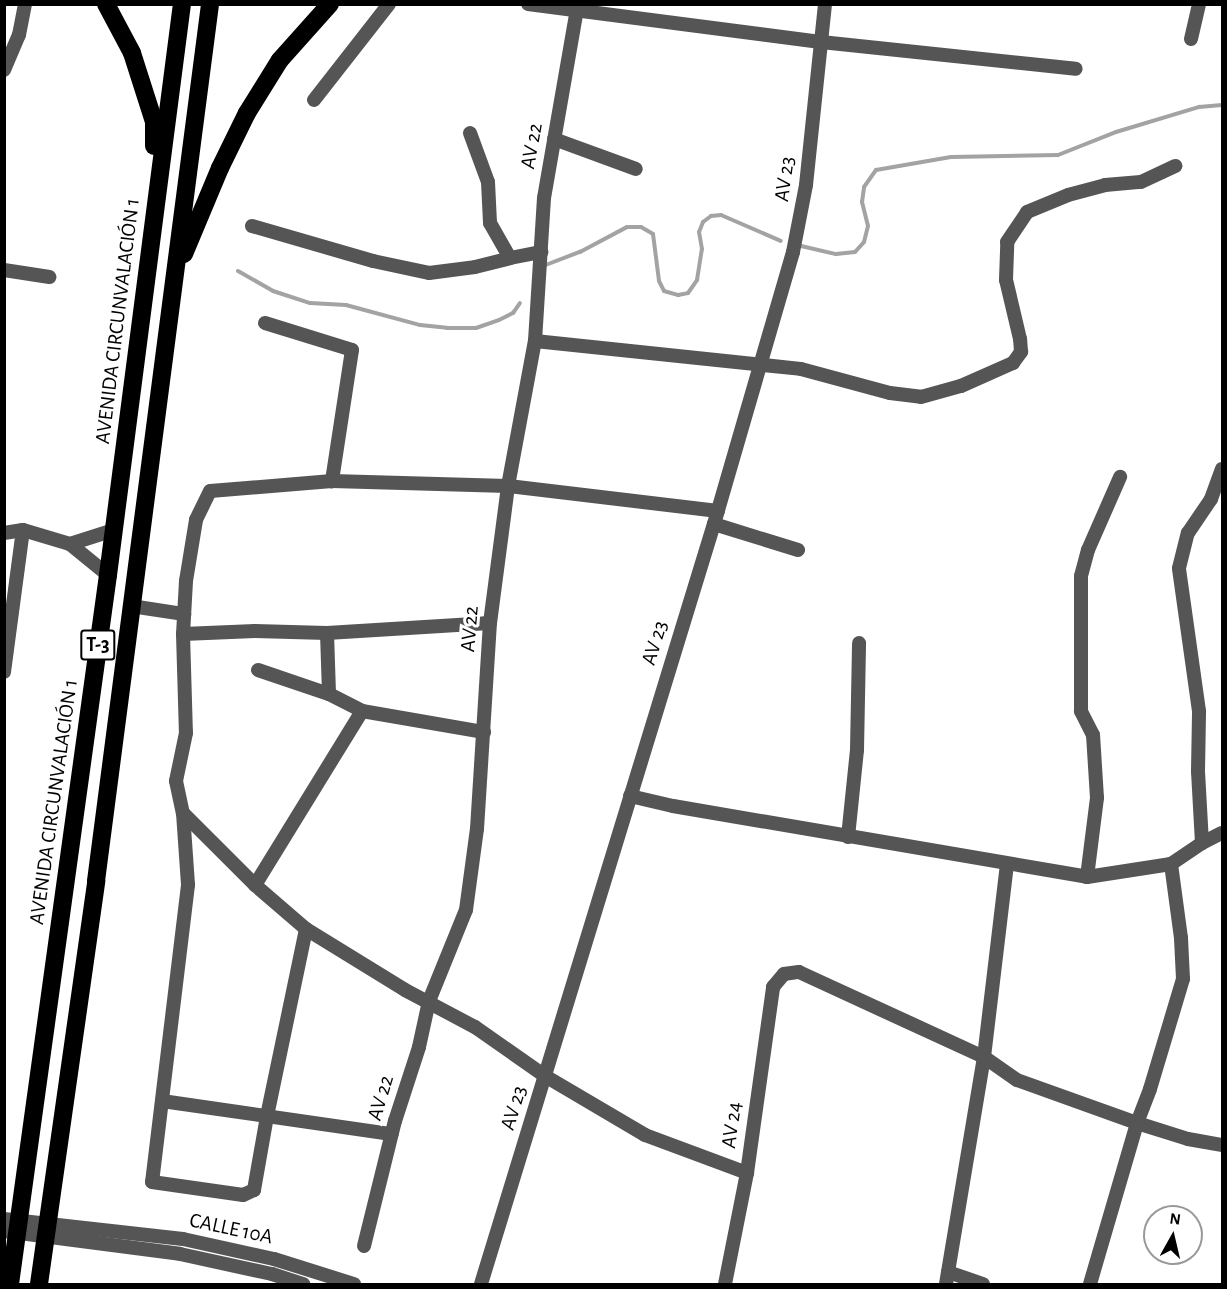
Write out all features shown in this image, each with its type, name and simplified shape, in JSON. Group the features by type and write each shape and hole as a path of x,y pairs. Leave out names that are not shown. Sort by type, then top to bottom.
{"highway":[{"path":"106,4 132,52 154,122 155,217"},
{"name":"AVENIDA CIRCUNVALACIÓN 1","path":"10,1284 108,575 182,4"},
{"name":"T-3","path":"39,1284 210,4"},
{"path":"175,276 220,168 247,112 280,60 330,4"}],"street":[{"path":"4,70 19,35 24,4"},
{"path":"314,100 389,4"},
{"path":"528,4 577,8 821,42 1076,69"},
{"name":"AV 23","path":"481,1284 716,518 793,252 807,185 825,4"},
{"path":"1191,39 1199,4"},
{"name":"AV 22","path":"364,1246 392,1134 419,1047 429,1001 466,910 477,829 490,623 508,486 535,341 544,198 577,8"},
{"path":"470,133 488,182 490,223 510,258"},
{"path":"554,139 636,169"},
{"path":"535,341 801,369 890,393 921,397 961,386 1013,363 1021,352 1006,280 1007,242 1027,212 1068,195 1105,185 1141,182 1175,166"},
{"path":"252,226 373,261 429,273 475,267 541,252"},
{"path":"4,270 49,277"},
{"path":"265,323 352,350 332,482"},
{"path":"1202,843 1198,771 1199,711 1179,568 1188,533 1211,499 1222,469"},
{"path":"1087,877 1097,798 1093,735 1081,711 1082,576 1088,550 1120,477"},
{"path":"306,929 252,1192 243,1195 152,1182 188,885 183,813 176,781 186,733 184,614 196,520 210,491 332,482 508,486 716,518 798,550"},
{"path":"4,672 23,530"},
{"path":"4,533 23,530 70,544 108,575"},
{"path":"70,544 114,530"},
{"path":"131,606 184,614"},
{"path":"183,634 255,631 327,633 490,623"},
{"path":"327,633 329,694"},
{"path":"848,837 857,750 859,643"},
{"path":"258,670 329,694 362,711 484,732"},
{"path":"255,885 362,711"},
{"path":"630,796 673,806 1087,877 1171,864 1202,843 1222,835"},
{"path":"183,813 255,885 306,929 405,990 475,1027 545,1076 645,1135 747,1173"},
{"path":"983,1284 947,1278 984,1057 1007,864"},
{"path":"1090,1284 1137,1123 1150,1089 1183,979 1181,938 1171,864"},
{"name":"AV 24","path":"724,1284 747,1173 773,987 784,974 799,972 984,1057"},
{"path":"984,1057 1017,1080 1137,1123 1188,1139 1222,1145"},
{"path":"162,1101 392,1134"},
{"path":"4,1219 94,1236"},
{"path":"4,1231 94,1236"},
{"name":"CALLE 10A","path":"94,1236 272,1274 303,1284"},
{"name":"CALLE 10A","path":"94,1236 194,1242 274,1259 354,1284"}],"waterway":[{"path":"801,246 836,254 855,252 864,242 868,226 862,202 864,187 876,170 951,157 1058,155 1116,132 1199,107 1222,105"},
{"path":"543,266 580,252 627,227 641,227 653,234 659,281 664,291 678,295 688,293 697,280 702,249 699,232 703,222 711,216 721,215 781,241"},
{"path":"238,271 273,291 310,303 346,305 420,325 476,328 513,313 520,303"}]}
